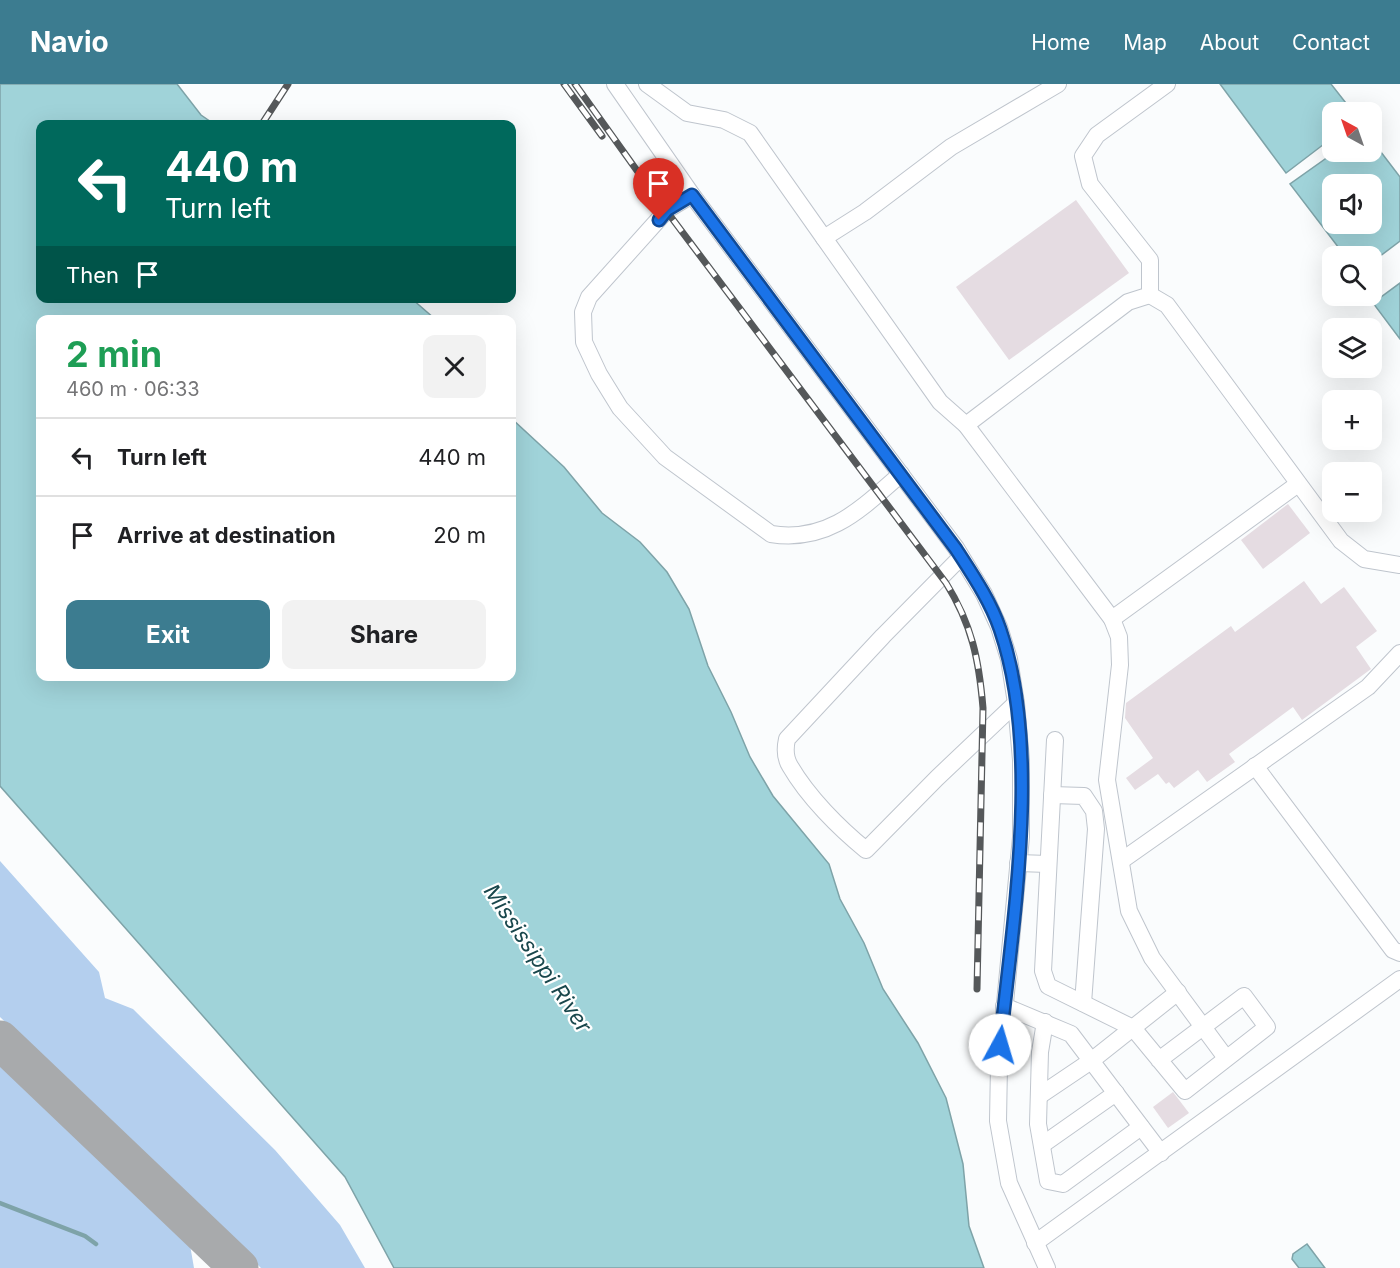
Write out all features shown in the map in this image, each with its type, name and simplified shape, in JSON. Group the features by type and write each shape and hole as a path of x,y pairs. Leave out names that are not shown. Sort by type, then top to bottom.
{"street":[{"path":"615,84 692,195 961,557 999,627 1009,659 1016,704 1021,760 1021,837 999,1065 998,1121 1009,1184 1047,1268"},
{"path":"647,84 687,113 724,120 750,133 940,402 966,425 1112,619 1119,638 1120,665 1107,780 1129,910 1152,958 1226,1058"},
{"path":"824,238 866,212 951,147 1058,84"},
{"path":"1150,295 1150,260 1090,184 1083,156 1097,135 1167,84"},
{"path":"692,195 667,210 625,255 589,297 583,312 584,342 599,375 620,408 665,457 771,534 790,537 824,531 842,522 901,474"},
{"path":"966,425 1128,302 1150,295 1167,305 1341,540 1364,559 1400,566"},
{"path":"1112,619 1298,484"},
{"path":"961,557 787,739 785,748 789,765 833,820 867,850 937,778 1016,704"},
{"path":"1121,861 1368,687 1400,653"},
{"path":"1055,740 1043,971 1048,986 1133,1028 1159,1060 1185,1091 1268,1027 1244,996 1159,1060"},
{"path":"1255,766 1381,935 1393,950 1400,953"},
{"path":"1052,795 1084,796 1094,811 1096,829 1083,1003"},
{"path":"1018,863 1048,864"},
{"path":"1035,1243 1400,979"},
{"path":"1039,1096 1091,1061 1178,992"},
{"path":"1004,1006 1071,1034 1161,1153"},
{"path":"1046,1022 1040,1052 1038,1124 1048,1181 1063,1184 1141,1127"},
{"path":"1041,1145 1116,1094"}],"shaded area":[{"path":"0,861 99,972 105,998 133,1009 275,1150 340,1225 365,1268 261,1268 162,1170 0,1017"},
{"path":"0,1062 185,1238 190,1245 194,1268 0,1268"}],"water":[{"name":"Mississippi River","path":"0,84 177,84 201,115 208,120 36,120 36,303 417,303 430,315 36,315 36,681 516,681 516,423 564,467 602,513 640,542 667,572 689,609 708,666 750,757 773,796 829,864 840,899 864,943 883,989 918,1043 946,1098 963,1164 969,1226 984,1268 394,1268 345,1177 0,786"},
{"path":"1220,84 1331,84 1345,102 1322,102 1322,146 1286,173"},
{"path":"1382,153 1400,177 1400,241 1382,255 1382,246 1337,246 1328,234 1382,234 1382,174 1322,174 1322,226 1290,184 1322,161 1382,162"},
{"path":"1400,283 1400,339 1375,306 1382,306 1382,296"},
{"path":"1307,1244 1325,1268 1299,1268 1292,1259 1293,1254"}],"building":[{"path":"1076,200 1129,273 1009,360 956,287"},
{"path":"1288,504 1310,533 1263,569 1241,540"},
{"path":"1304,581 1321,604 1344,587 1377,631 1356,647 1371,669 1302,720 1293,707 1229,754 1235,762 1207,782 1198,770 1174,788 1169,782 1166,784 1158,774 1135,790 1126,778 1153,758 1125,718 1126,703 1231,626 1235,632"},
{"path":"1173,1092 1189,1113 1168,1128 1153,1107"}],"waterway":[{"path":"0,1203 85,1236 96,1244"}],"taxiway":[{"path":"0,1040 239,1268"}],"railway":[{"path":"265,120 288,84"},
{"path":"564,84 602,136"},
{"path":"575,84 653,193 955,598 973,643 983,708 977,989"}],"route":[{"path":"659,220 667,210 692,195 956,549 984,594 999,627 1009,659 1021,760 1021,837 1000,1045"}]}
